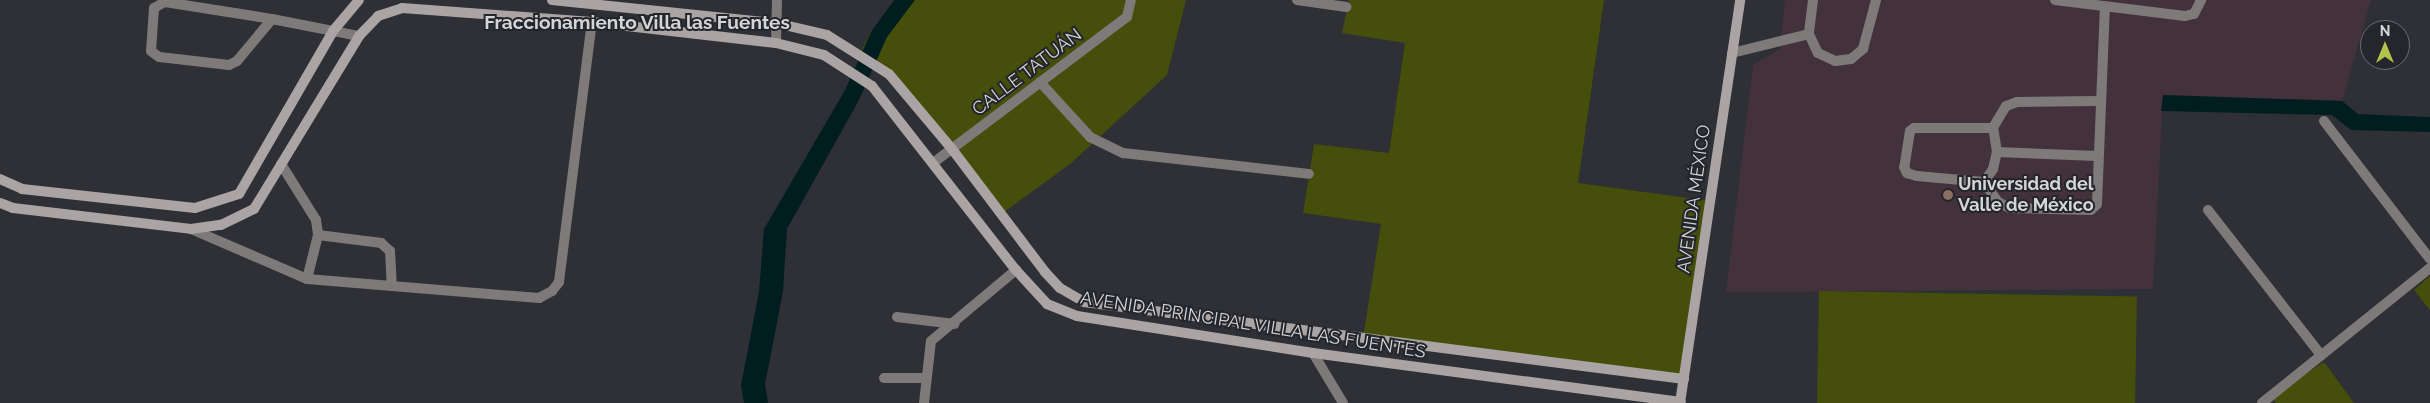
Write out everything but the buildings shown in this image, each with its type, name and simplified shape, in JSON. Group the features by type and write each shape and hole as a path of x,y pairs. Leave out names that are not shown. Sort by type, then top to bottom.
{"street":[{"path":"0,179 22,188 195,208 239,194 333,31 359,0"},
{"name":"AVENIDA PRINCIPAL VILLA LAS FUENTES","path":"552,0 776,23 828,35 889,74 952,149 1045,272 1060,288 1084,302 1684,379"},
{"path":"776,43 777,0"},
{"name":"CALLE TATUÁN","path":"933,163 1127,18 1131,0"},
{"path":"1297,0 1347,7"},
{"name":"AVENIDA MÉXICO","path":"1680,403 1740,0"},
{"path":"1813,0 1809,34 1818,54 1835,61 1851,59 1863,49 1876,0"},
{"path":"2054,0 2185,16 2194,14 2201,0"},
{"path":"272,19 237,61 229,65 159,58 151,51 154,8 158,4 272,19 359,36"},
{"name":"AVENIDA PRINCIPAL VILLA LAS FUENTES","path":"0,203 14,208 191,228 221,225 254,209 359,36 378,16 400,4 592,22 776,43 824,55 872,86 1016,270 1046,304 1077,316 1313,353 1680,403"},
{"path":"1993,128 1920,127 1910,131 1904,167 1907,173 1984,182 1998,202 2010,208 2091,210 2097,204 2099,101 2105,6"},
{"path":"191,228 307,279 539,298 552,292 559,282 592,22"},
{"path":"1732,53 1809,34"},
{"path":"1040,82 1090,137 1123,153 1309,174"},
{"path":"1984,182 1993,169 1997,152 1993,128 2006,106 2017,102 2099,101"},
{"path":"2324,121 2430,259"},
{"path":"1997,152 2097,156"},
{"path":"281,164 316,220 318,235 307,279"},
{"path":"2208,210 2321,355"},
{"path":"318,235 381,243 390,251 392,286"},
{"path":"2262,403 2430,268"},
{"path":"924,403 931,341 955,324 1016,270"},
{"path":"897,317 955,324"},
{"path":"1313,353 1342,403"},
{"path":"884,378 926,378"}],"shaded area":[{"name":"Universidad del Valle de México","path":"1785,0 2371,0 2365,20 2360,20 2360,38 2342,101 2163,95 2153,289 1726,292 1753,65 1780,49"}],"green space":[{"path":"894,0 1186,0 1167,75 1070,164 1000,215 889,75 859,55 872,30"},
{"path":"1349,0 1604,0 1578,183 1710,201 1684,379 1363,338 1381,224 1303,213 1314,144 1389,153 1405,43 1342,33"},
{"path":"2430,276 2430,310 2414,290"},
{"path":"1819,291 2137,297 2135,403 1817,403"},
{"path":"2324,362 2354,403 2276,403 2271,396"}],"water":[{"path":"894,0 915,0 887,37 859,100 787,229 783,292 765,384 768,403 744,403 741,385 759,292 764,229 845,90 872,30"},
{"path":"2163,95 2342,101 2358,114 2430,117 2430,132 2351,130 2332,115 2161,111"}],"place":[{"name":"Universidad del Valle de México","path":"1948,195"}],"district":[{"name":"Fraccionamiento Villa las Fuentes","path":"637,23"}]}
